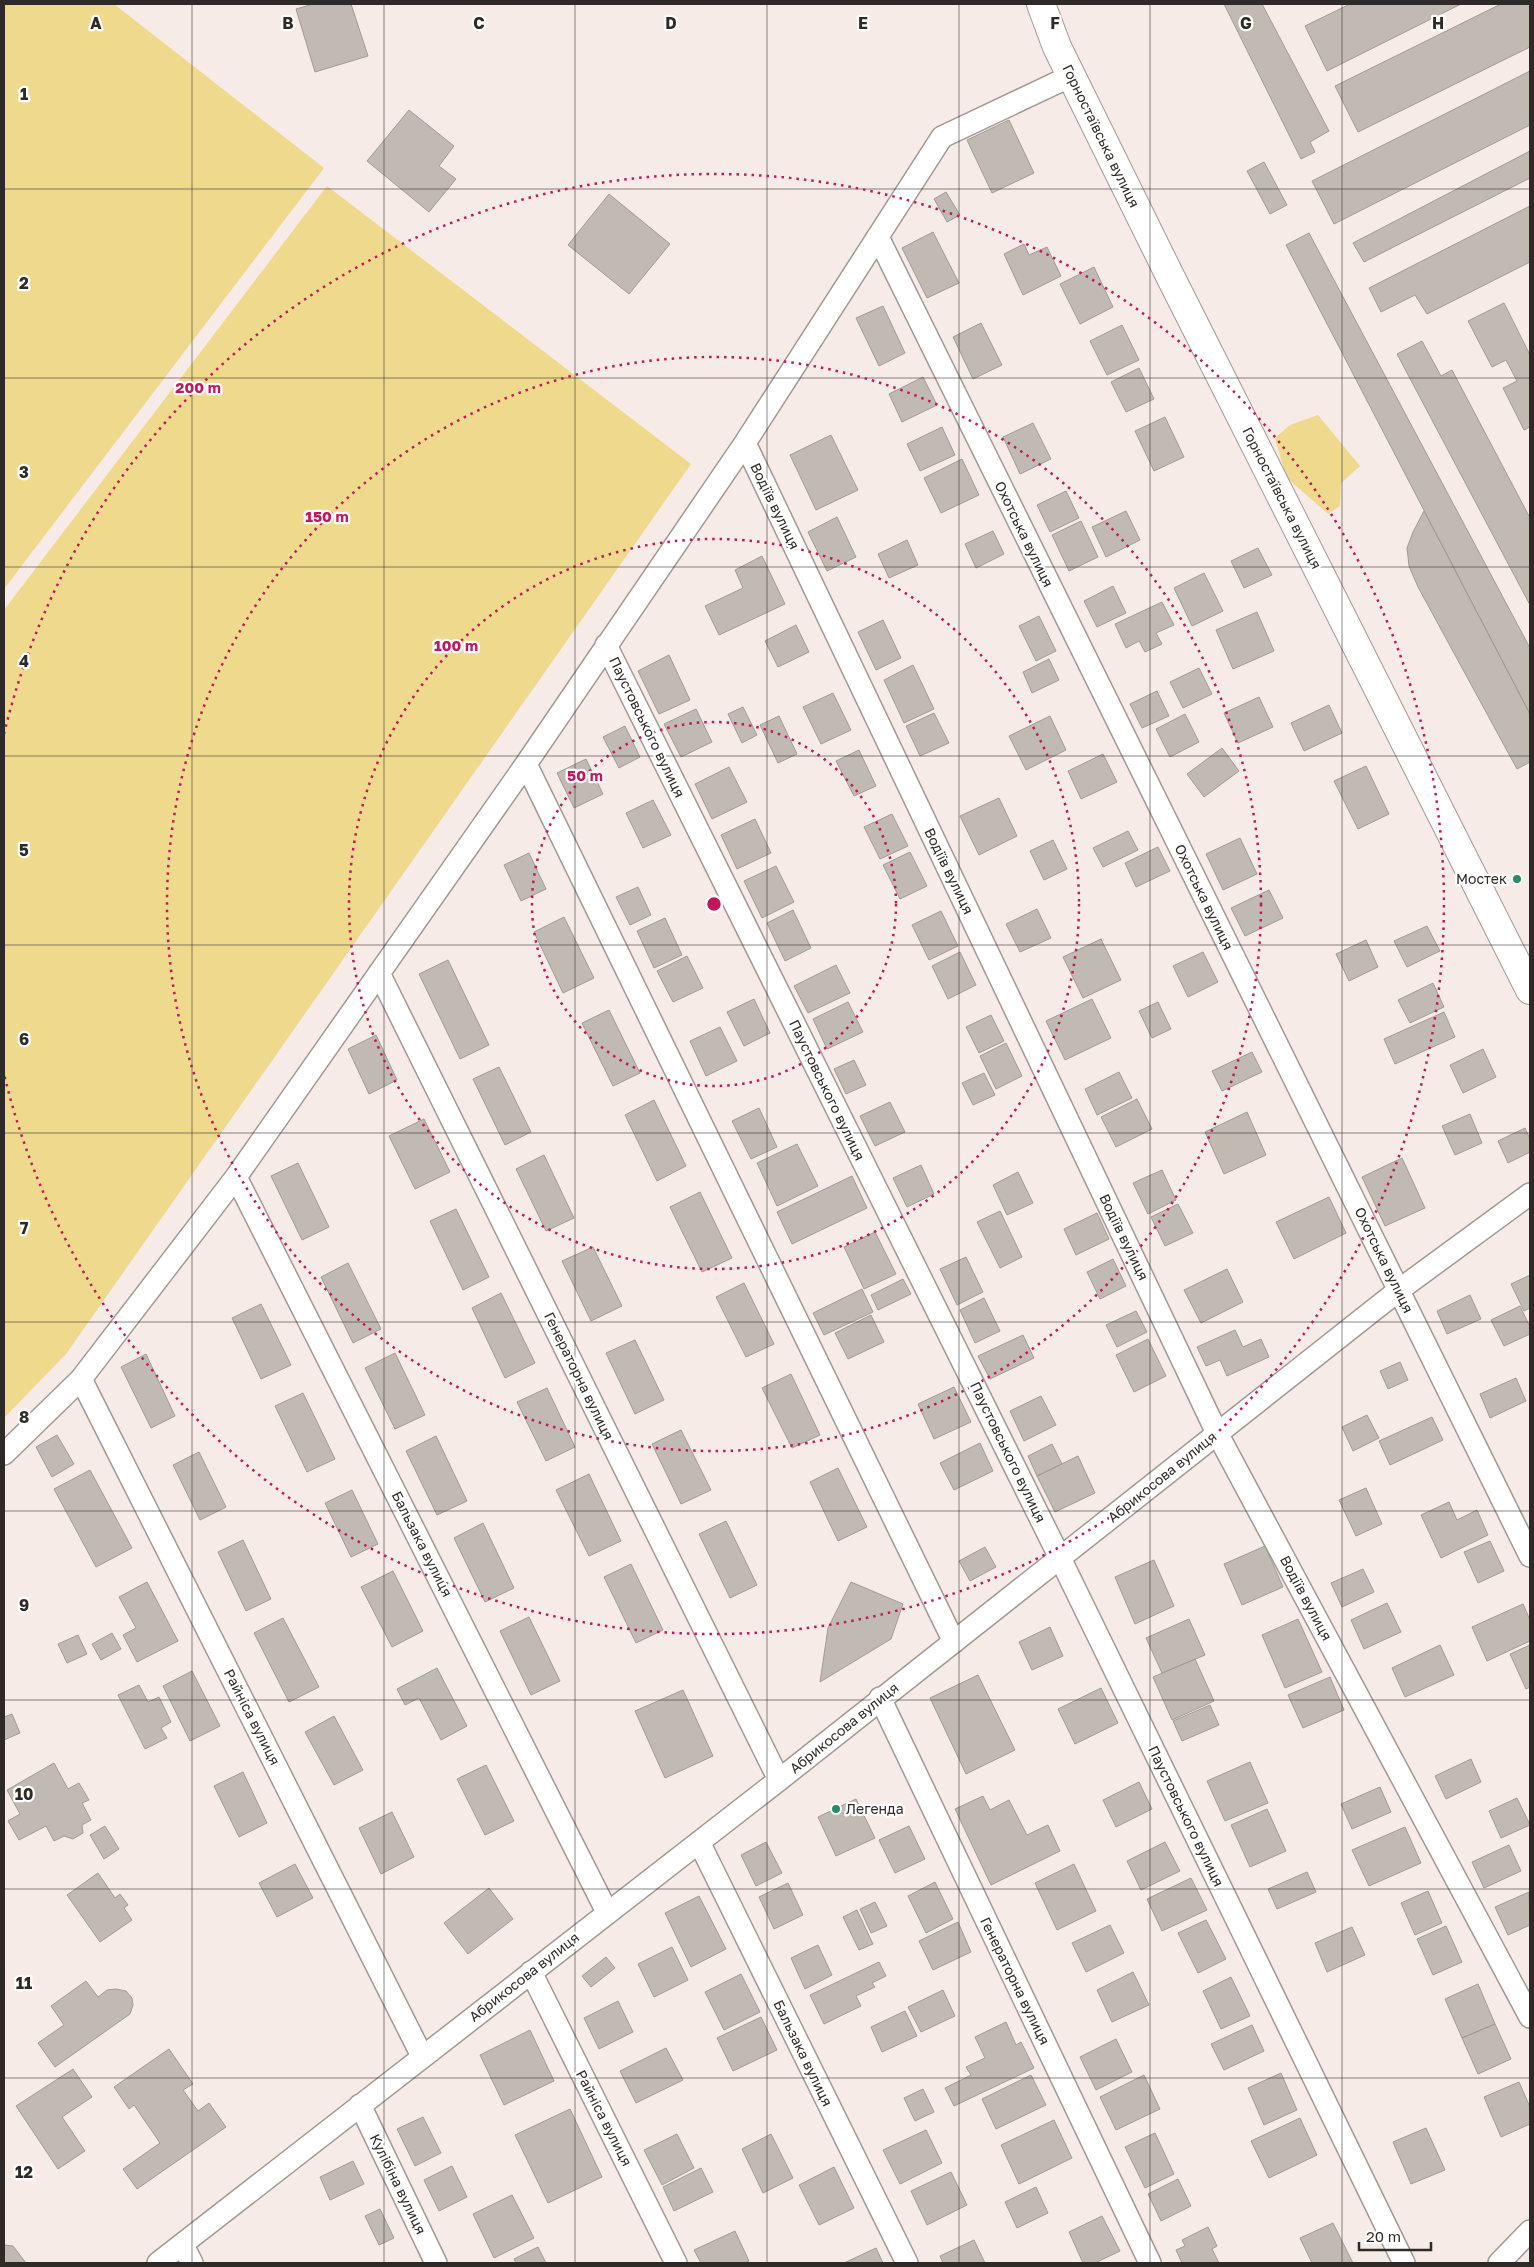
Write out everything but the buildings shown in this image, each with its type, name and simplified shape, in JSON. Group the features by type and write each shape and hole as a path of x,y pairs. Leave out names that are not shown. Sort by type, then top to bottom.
{"main road":[{"name":"Горностаївська вулиця","path":"1041,4 1057,48 1530,990"}],"street":[{"path":"4,1454 81,1379 236,1177 526,764 606,644 745,443 942,137 1071,76"},
{"name":"Охотська вулиця","path":"878,237 1530,1556"},
{"name":"Водіїв вулиця","path":"745,443 1217,1432 1530,2017"},
{"name":"Паустовського вулиця","path":"606,644 1060,1558 1404,2263"},
{"path":"526,764 954,1642"},
{"name":"Генераторна вулиця","path":"379,973 779,1780"},
{"name":"Бальзака вулиця","path":"236,1177 607,1912"},
{"name":"Абрикосова вулиця","path":"158,2263 187,2254 360,2105 422,2056 779,1780 880,1698 954,1642 1217,1432 1399,1290 1530,1194"},
{"name":"Райніса вулиця","path":"81,1379 422,2056"},
{"name":"Генераторна вулиця","path":"880,1698 1150,2263"},
{"name":"Бальзака вулиця","path":"699,1842 907,2263"},
{"name":"Райніса вулиця","path":"531,1972 676,2263"},
{"name":"Кулібіна вулиця","path":"360,2105 436,2263"},
{"path":"1499,2263 1530,2231"}],"shaded area":[{"path":"4,4 114,4 324,168 4,589"},
{"path":"327,186 691,464 66,1354 4,1418 4,610"},
{"path":"1318,415 1360,466 1341,483 1340,506 1328,514 1286,477 1275,438 1290,425"}],"place":[{"name":"Мостек","path":"1517,879"},
{"name":"Легенда","path":"836,1809"}]}
